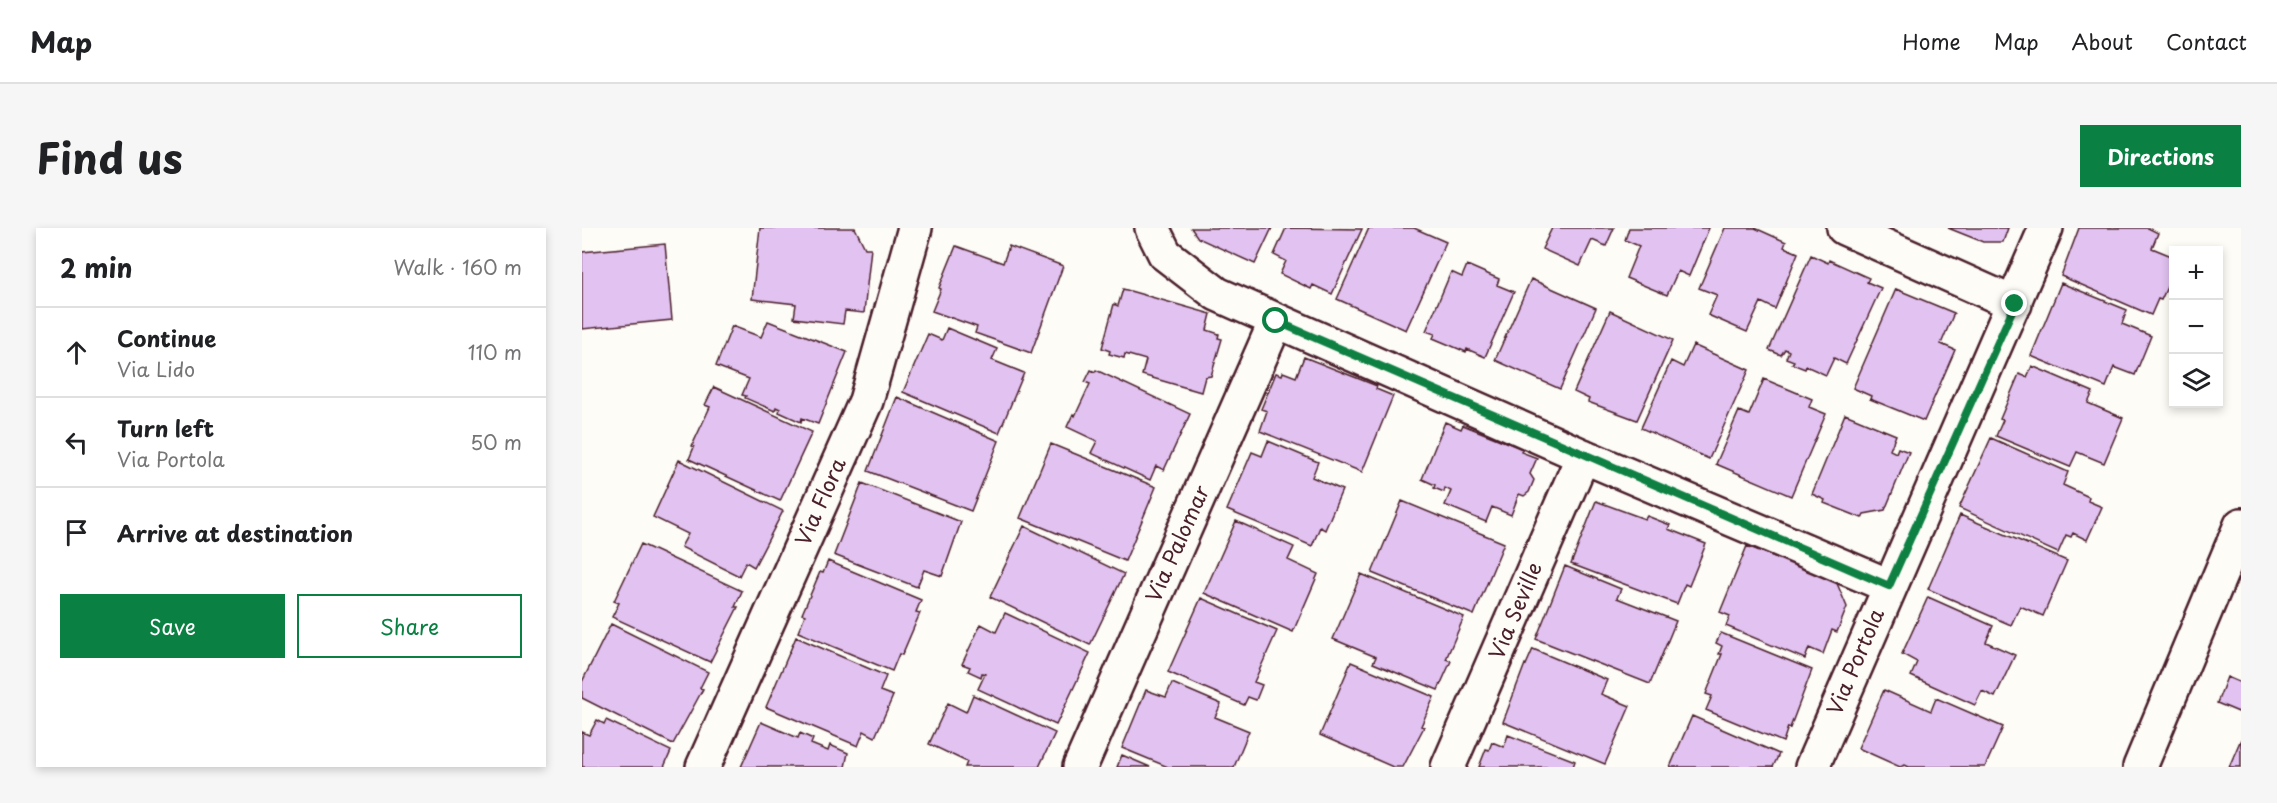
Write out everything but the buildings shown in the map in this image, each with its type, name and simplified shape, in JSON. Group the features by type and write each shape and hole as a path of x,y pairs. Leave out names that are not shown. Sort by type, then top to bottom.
{"street":[{"name":"Via Flora","path":"703,767 866,401 915,228"},
{"path":"1152,228 1165,254 1217,294 1583,456 1889,586"},
{"path":"1844,228 2015,304"},
{"name":"Via Portola","path":"1812,767 1889,586 2015,304 2046,228"},
{"name":"Via Palomar","path":"1080,767 1276,321"},
{"name":"Via Seville","path":"1448,767 1583,456"},
{"path":"2140,767 2240,529"}],"route":[{"path":"1276,321 1583,456 1889,586 2015,304"}]}
